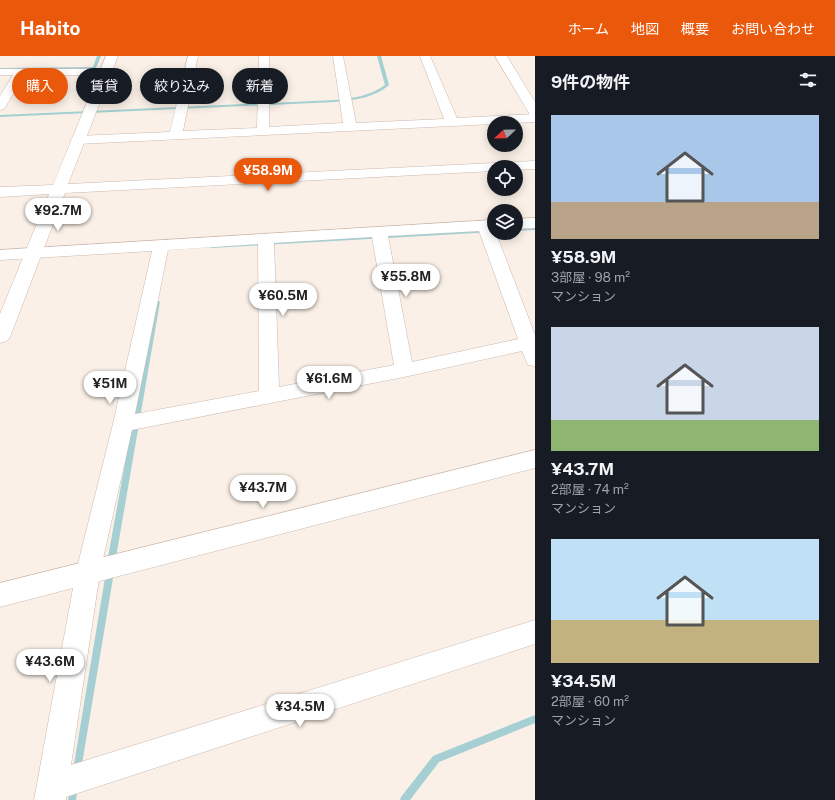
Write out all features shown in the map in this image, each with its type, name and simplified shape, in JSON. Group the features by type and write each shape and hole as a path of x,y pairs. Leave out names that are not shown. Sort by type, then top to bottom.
{"street":[{"path":"107,68 112,56"},
{"path":"176,135 193,56"},
{"path":"262,130 264,56"},
{"path":"338,56 350,126"},
{"path":"425,56 452,122"},
{"path":"501,56 535,113"},
{"path":"0,72 12,72"},
{"path":"0,106 12,87"},
{"path":"0,337 93,104"},
{"path":"78,140 535,118"},
{"path":"0,192 535,164"},
{"path":"523,224 535,223"},
{"path":"0,255 487,225"},
{"path":"380,232 404,370"},
{"path":"266,238 269,396"},
{"path":"123,424 404,370 532,352 494,240"},
{"path":"161,245 123,424 88,572 52,793 535,632"},
{"path":"0,595 535,459"}],"waterway":[{"path":"0,69 94,68 99,56"},
{"path":"0,116 335,101 356,98 375,93 387,85 379,56"},
{"path":"523,230 535,229"},
{"path":"212,247 487,231"},
{"path":"111,563 157,302"},
{"path":"77,770 110,572"},
{"path":"404,800 436,759 535,719"},
{"path":"72,800 74,787"}]}
